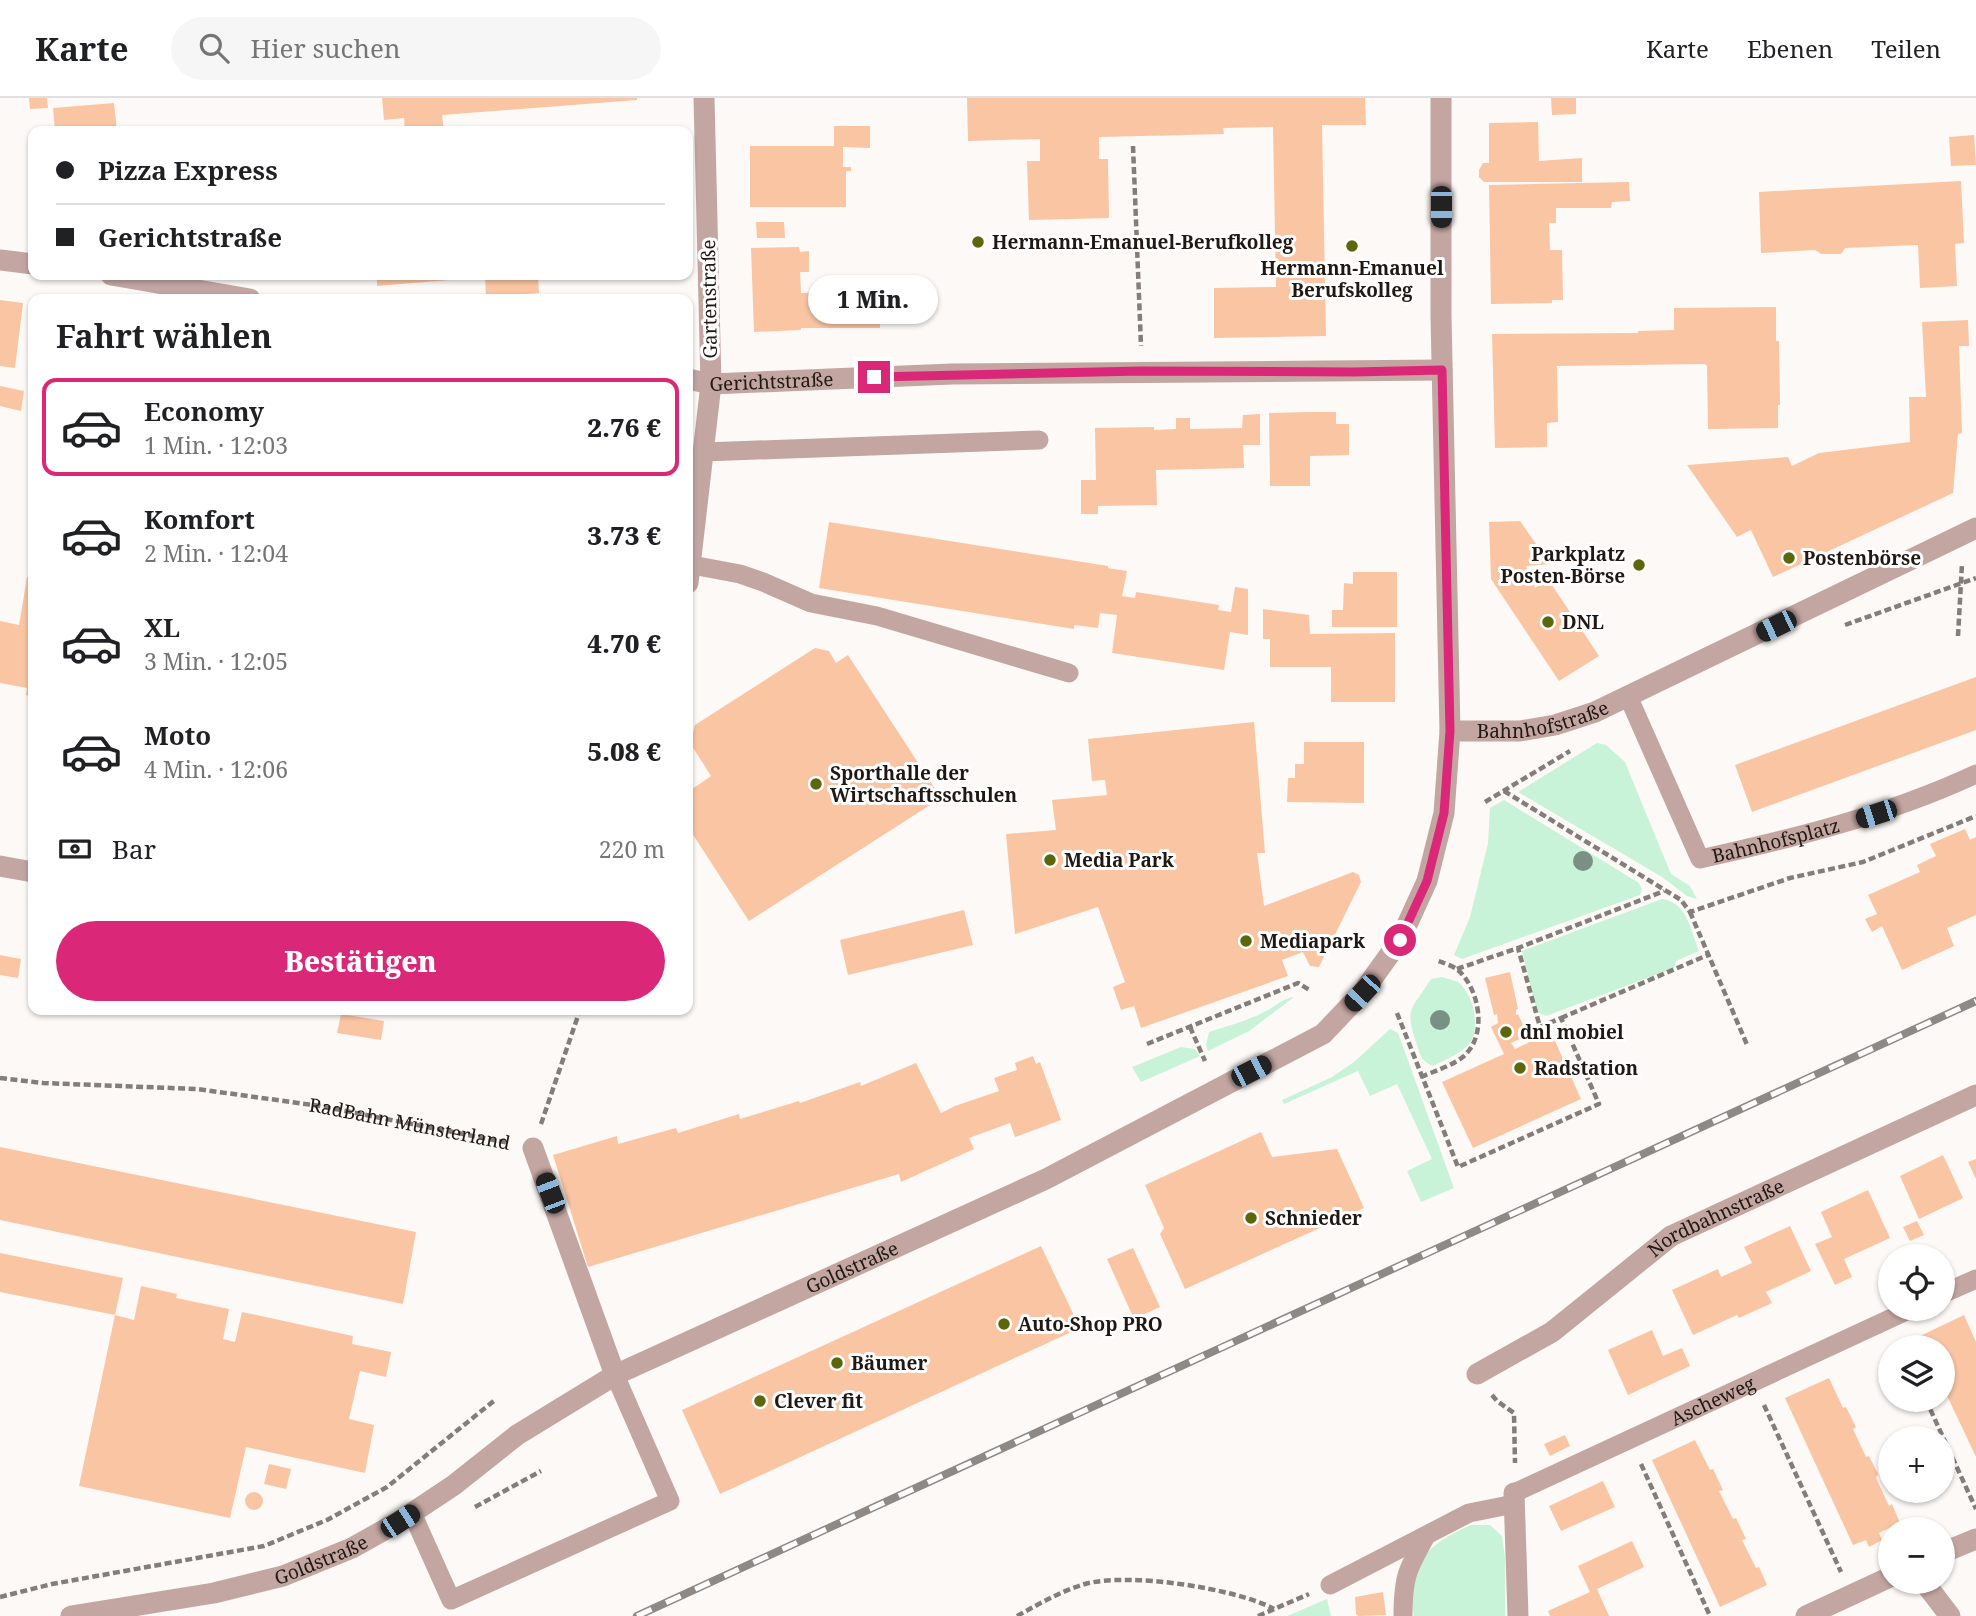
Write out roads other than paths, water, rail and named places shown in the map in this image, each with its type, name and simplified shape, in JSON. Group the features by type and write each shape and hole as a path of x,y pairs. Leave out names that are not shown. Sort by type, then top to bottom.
{"street":[{"name":"Gartenstraße","path":"693,546 711,384 704,98"},
{"name":"Bahnhofstraße","path":"1441,98 1442,370 1450,731 1520,731 1555,725 1595,712 1969,531"},
{"path":"0,260 28,263"},
{"path":"140,280 221,294"},
{"name":"Gerichtstraße","path":"693,380 711,384 939,374 1442,370"},
{"name":"Goldstraße","path":"71,1616 214,1593 283,1576 352,1548 454,1485 517,1435 615,1376 1046,1179 1323,1034 1362,993 1400,940 1427,881 1444,813 1450,731"},
{"path":"0,866 28,871"},
{"name":"Nordbahnstraße","path":"1478,1374 1552,1332 1671,1236 1976,1096"},
{"name":"RadBahn Münsterland","path":"533,1148 615,1376"},
{"path":"1514,1499 1518,1616"},
{"path":"1955,1548 1976,1539"},
{"path":"1806,1616 1878,1583"},
{"path":"1933,1594 1950,1616"}],"lane":[{"path":"703,452 1039,440"},
{"path":"693,574 752,578 811,603 877,616 1069,673"},
{"name":"Bahnhofsplatz","path":"1628,696 1700,859 1857,820 1913,802 1976,774"},
{"path":"1955,1288 1976,1279"},
{"name":"Ascheweg","path":"1330,1585 1469,1513 1514,1499 1630,1440 1885,1321"},
{"path":"412,1513 451,1600 670,1502 615,1376"},
{"path":"1403,1616 1403,1584 1410,1564 1427,1535"}],"railway":[{"path":"637,1616 1976,1001"}],"place":[{"name":"Hermann-Emanuel-Berufkolleg","path":"978,242"},
{"name":"Hermann-Emanuel Berufskolleg","path":"1352,246"},
{"name":"Postenbörse","path":"1789,558"},
{"name":"Parkplatz Posten-Börse","path":"1639,565"},
{"name":"DNL","path":"1548,622"},
{"name":"Sporthalle der Wirtschaftsschulen","path":"816,784"},
{"name":"Media Park","path":"1050,860"},
{"name":"Mediapark","path":"1246,941"},
{"name":"dnl mobiel","path":"1506,1032"},
{"name":"Radstation","path":"1520,1068"},
{"name":"Schnieder","path":"1251,1218"},
{"name":"Auto-Shop PRO","path":"1004,1324"},
{"name":"Bäumer","path":"837,1363"},
{"name":"Clever fit","path":"760,1401"}]}
